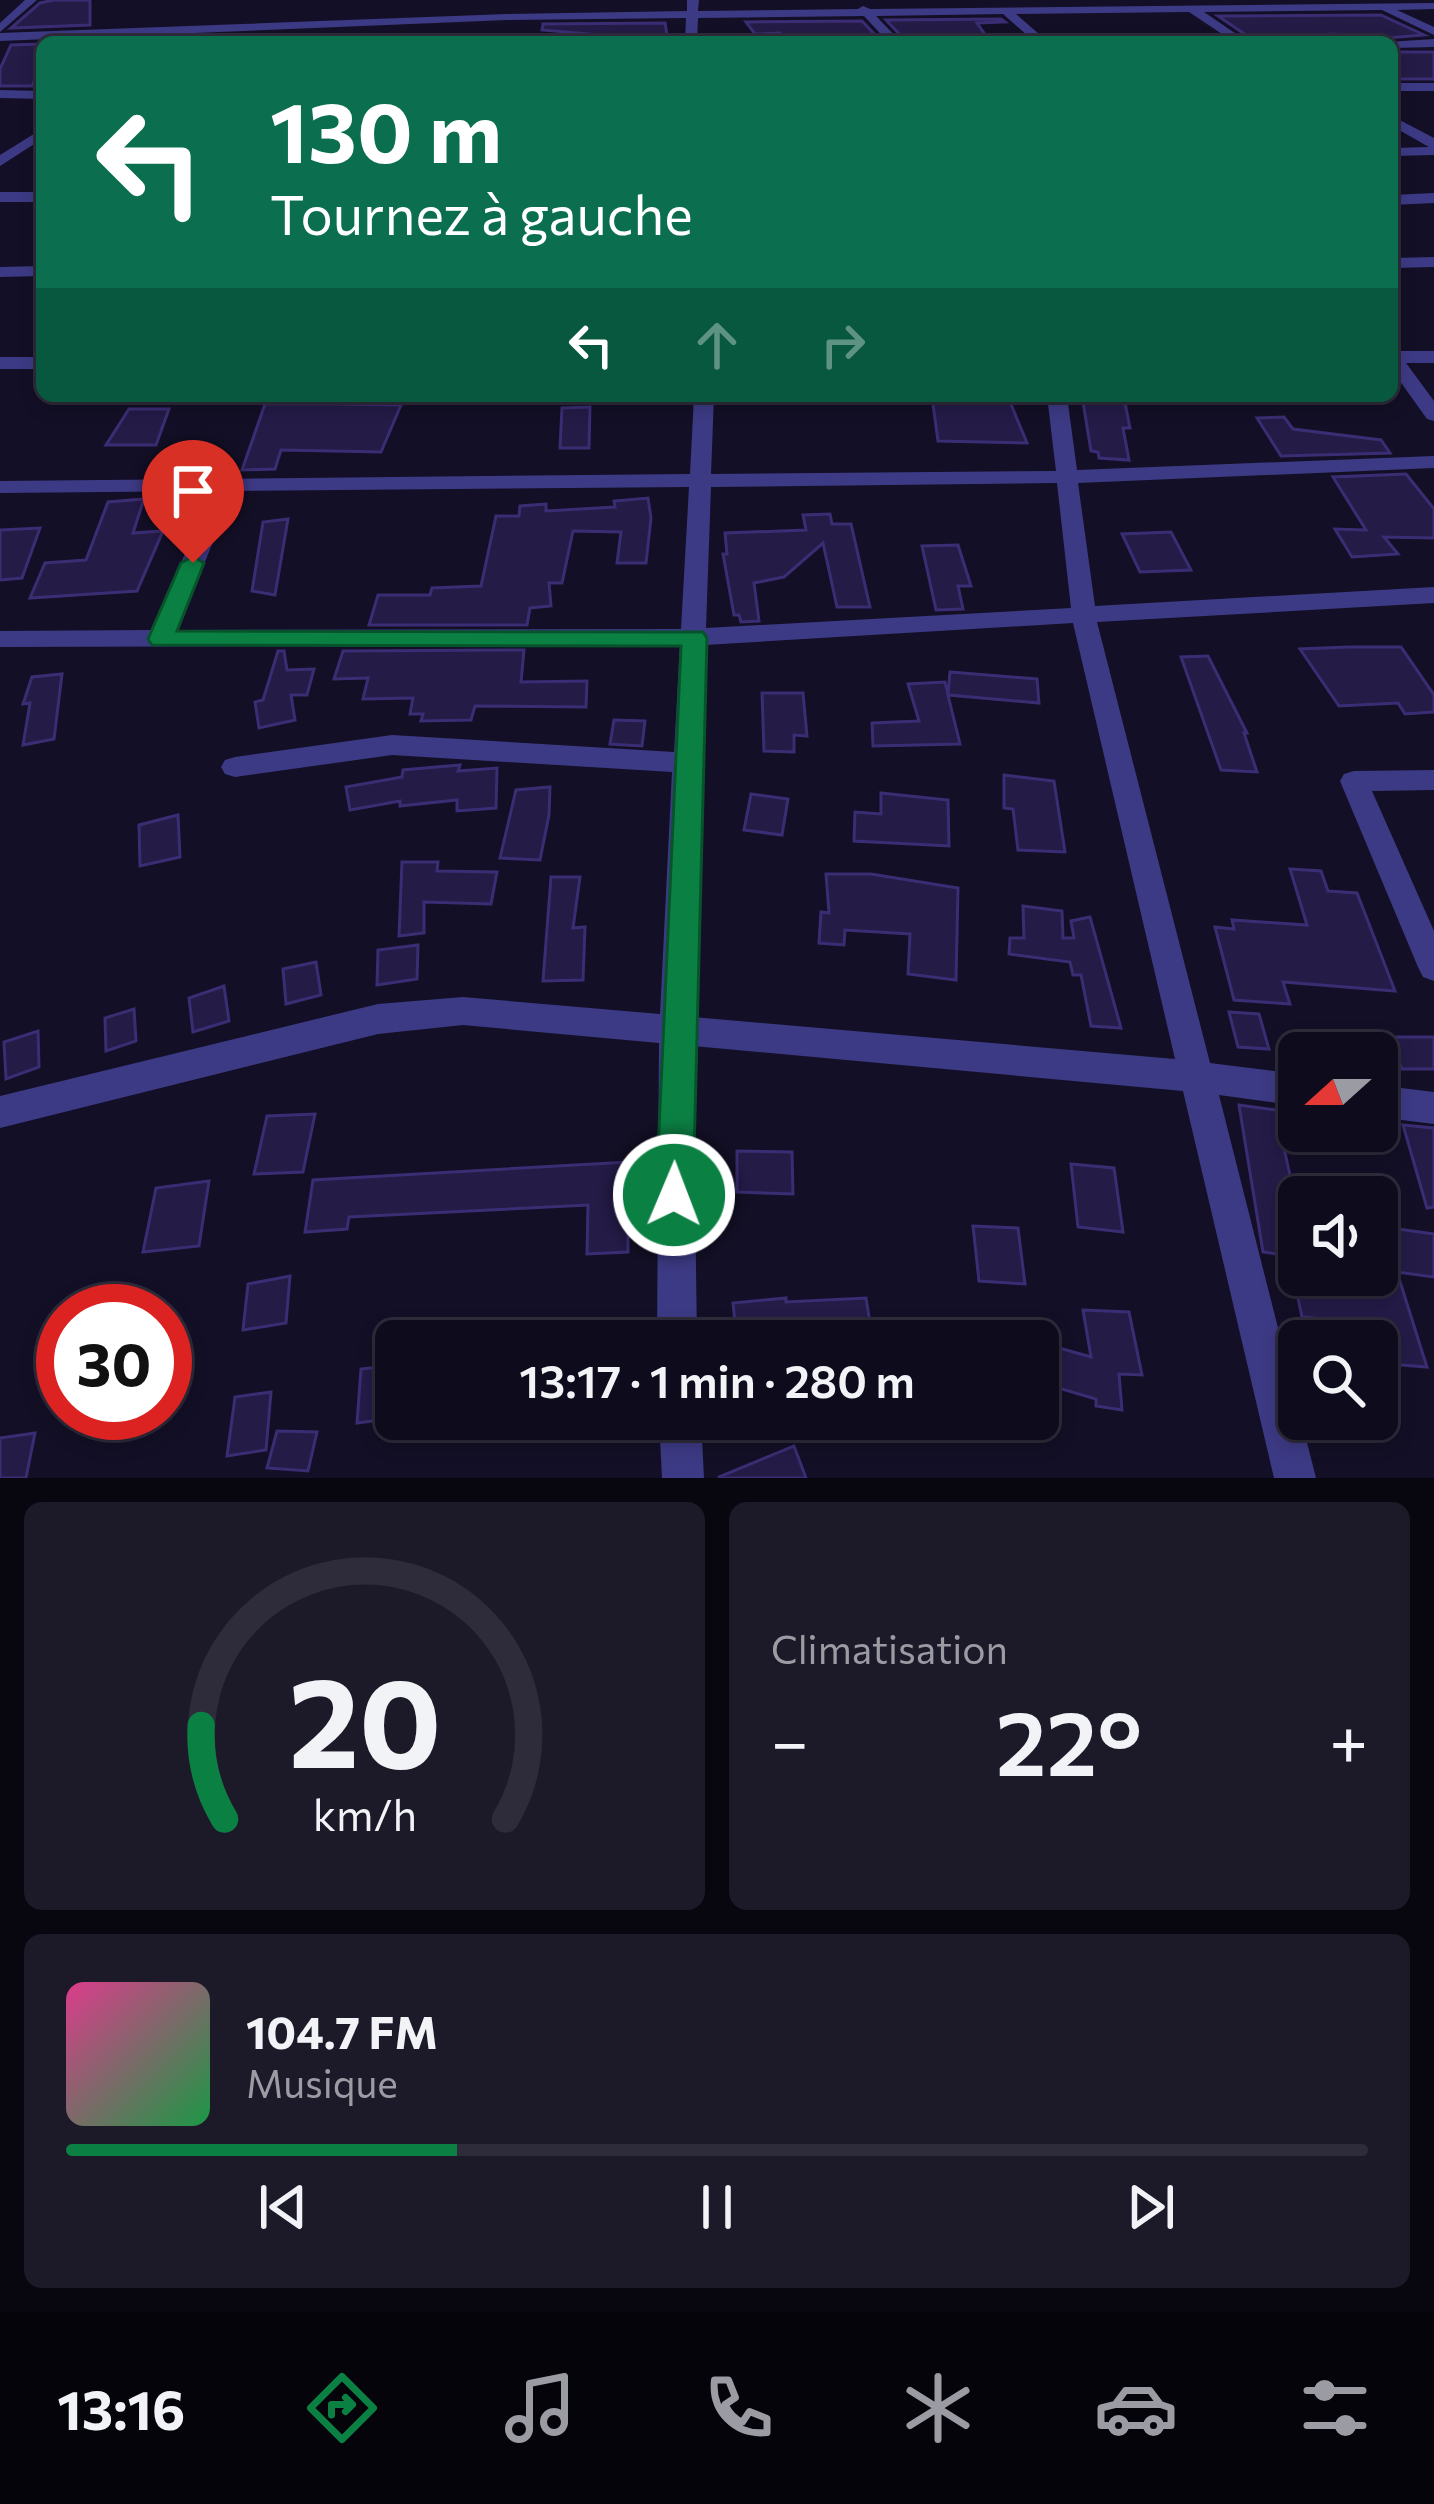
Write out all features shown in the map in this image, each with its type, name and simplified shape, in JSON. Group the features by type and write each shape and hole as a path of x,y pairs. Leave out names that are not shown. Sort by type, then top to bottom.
{"street":[{"path":"0,33 31,0"},
{"path":"691,36 693,0"},
{"path":"850,0 890,36"},
{"path":"990,0 1035,36"},
{"path":"1368,0 1434,31"},
{"path":"0,33 488,18 872,16 1188,5 1434,6"},
{"path":"1188,5 1233,36"},
{"path":"480,35 488,18"},
{"path":"1398,44 1434,43"},
{"path":"1398,87 1434,87"},
{"path":"0,94 36,95"},
{"path":"1398,125 1434,148"},
{"path":"0,139 36,137"},
{"path":"0,162 36,139"},
{"path":"1398,151 1434,148"},
{"path":"0,197 36,197"},
{"path":"1398,200 1434,198"},
{"path":"1398,263 1434,262"},
{"path":"0,272 36,272"},
{"path":"1398,358 1434,357"},
{"path":"0,363 36,363"},
{"path":"1398,366 1434,415"},
{"path":"676,1320 678,1029 704,402"},
{"path":"1058,402 1084,617 1295,1478"},
{"path":"0,487 1067,477 1434,462"},
{"path":"161,639 225,488"},
{"path":"0,639 694,638 1434,595"},
{"path":"235,767 392,745 689,763"},
{"path":"1434,780 1354,781 1434,967"},
{"path":"0,1112 140,1074 421,1012 463,1011 1278,1087"},
{"path":"1398,1104 1434,1108"},
{"path":"681,1440 683,1478"}],"building":[{"path":"90,0 90,25 11,28 40,3"},
{"path":"1381,15 1424,35 1248,36 1218,16"},
{"path":"886,20 1005,22 977,23 986,36 901,36"},
{"path":"862,21 876,36 755,34 746,22"},
{"path":"665,23 667,36 542,30 543,24"},
{"path":"36,44 32,86 0,86 0,69 11,45"},
{"path":"1398,52 1434,52 1434,79 1398,79"},
{"path":"933,402 1010,402 1027,443 938,441"},
{"path":"1083,402 1125,403 1130,428 1123,428 1129,460 1099,458 1098,452 1091,451"},
{"path":"265,404 401,405 381,452 281,450 275,469 242,470"},
{"path":"590,407 589,448 560,448 562,408"},
{"path":"129,409 169,409 156,445 106,445"},
{"path":"1284,417 1293,429 1381,440 1390,453 1281,456 1257,418"},
{"path":"1406,474 1434,509 1434,538 1384,537 1398,554 1352,557 1335,529 1366,530 1333,477"},
{"path":"648,498 651,518 646,563 617,563 621,532 573,531 562,583 549,583 551,606 530,608 527,625 369,625 378,595 430,595 432,588 481,586 496,516 519,516 520,506 546,504 546,511 615,507 614,501"},
{"path":"144,499 133,533 163,531 137,591 30,598 45,563 86,560 108,502"},
{"path":"830,514 832,524 851,524 870,607 837,607 823,543 784,577 754,583 759,621 741,622 734,615 723,554 727,554 725,533 806,530 803,515"},
{"path":"288,519 275,595 252,591 263,522"},
{"path":"40,528 22,578 0,580 0,530"},
{"path":"1171,532 1191,570 1140,572 1122,534"},
{"path":"958,545 971,586 958,586 963,609 936,610 922,546"},
{"path":"1401,647 1434,695 1434,712 1405,714 1398,703 1339,706 1300,649"},
{"path":"524,650 521,682 587,681 586,707 475,706 471,720 421,721 423,714 410,714 413,698 363,699 368,678 334,679 343,651"},
{"path":"278,651 284,651 287,670 314,669 307,695 291,695 295,720 259,728 255,702 263,700"},
{"path":"1208,656 1247,733 1257,772 1221,770 1181,657"},
{"path":"950,672 1037,679 1039,703 948,695 960,744 873,746 872,723 919,721 908,684 945,682 948,694"},
{"path":"62,674 54,739 23,745 30,703 23,704 32,677"},
{"path":"762,693 803,693 807,736 794,735 794,752 764,751"},
{"path":"614,720 645,721 642,746 610,744"},
{"path":"460,765 458,771 497,768 496,808 457,811 457,800 400,806 400,801 350,810 346,787 402,777 403,770"},
{"path":"1004,775 1054,781 1065,852 1018,850 1013,809 1004,808"},
{"path":"550,787 540,860 500,858 516,790"},
{"path":"881,793 948,800 949,846 854,841 855,812 881,814"},
{"path":"751,794 788,799 782,835 744,830"},
{"path":"178,815 180,857 140,866 139,825"},
{"path":"402,862 438,862 437,871 497,872 491,904 424,902 424,933 399,936"},
{"path":"1290,869 1321,871 1328,891 1357,893 1395,991 1283,982 1290,1004 1234,1000 1215,927 1234,929 1232,920 1307,925"},
{"path":"826,874 871,874 958,888 956,980 908,974 910,934 845,930 844,945 819,943 821,912 829,913"},
{"path":"551,877 580,877 573,928 585,927 583,980 543,981"},
{"path":"1023,906 1062,911 1063,938 1074,938 1071,921 1090,917 1121,1028 1091,1026 1081,975 1073,975 1070,962 1009,954 1010,938 1024,938"},
{"path":"418,945 417,979 377,985 378,950"},
{"path":"316,962 321,995 286,1004 283,969"},
{"path":"224,986 229,1021 193,1032 189,998"},
{"path":"134,1009 136,1041 106,1051 105,1018"},
{"path":"1229,1012 1259,1014 1269,1049 1238,1047"},
{"path":"38,1031 39,1067 6,1079 4,1042"},
{"path":"1398,1037 1434,1037 1434,1069 1402,1069"},
{"path":"1239,1105 1278,1110 1278,1152 1285,1152 1290,1176 1278,1176 1278,1254 1263,1252"},
{"path":"315,1114 303,1172 254,1174 267,1116"},
{"path":"1403,1125 1434,1128 1434,1207 1427,1208"},
{"path":"737,1151 792,1152 793,1194 737,1192"},
{"path":"628,1162 628,1252 587,1254 588,1205 349,1217 347,1229 305,1232 313,1180"},
{"path":"1071,1164 1114,1168 1123,1232 1078,1227"},
{"path":"209,1181 199,1246 143,1252 156,1188"},
{"path":"973,1226 1018,1228 1025,1284 979,1281"},
{"path":"1398,1229 1434,1234 1434,1277 1398,1272"},
{"path":"1398,1275 1427,1367 1398,1365 1398,1320 1302,1317 1298,1296 1398,1296"},
{"path":"290,1276 286,1323 243,1330 248,1284"},
{"path":"866,1298 870,1320 735,1320 733,1303"},
{"path":"1083,1310 1129,1312 1142,1375 1119,1374 1122,1410 1096,1406 1096,1399 1059,1388 1059,1348 1091,1357"},
{"path":"375,1367 375,1421 357,1423 361,1369"},
{"path":"271,1392 266,1450 227,1456 235,1397"},
{"path":"277,1431 317,1432 308,1471 267,1468"},
{"path":"35,1433 26,1478 0,1478 0,1438"},
{"path":"794,1446 806,1478 719,1478 719,1477"}],"route":[{"path":"193,563 161,639 694,638 674,1195"}]}
